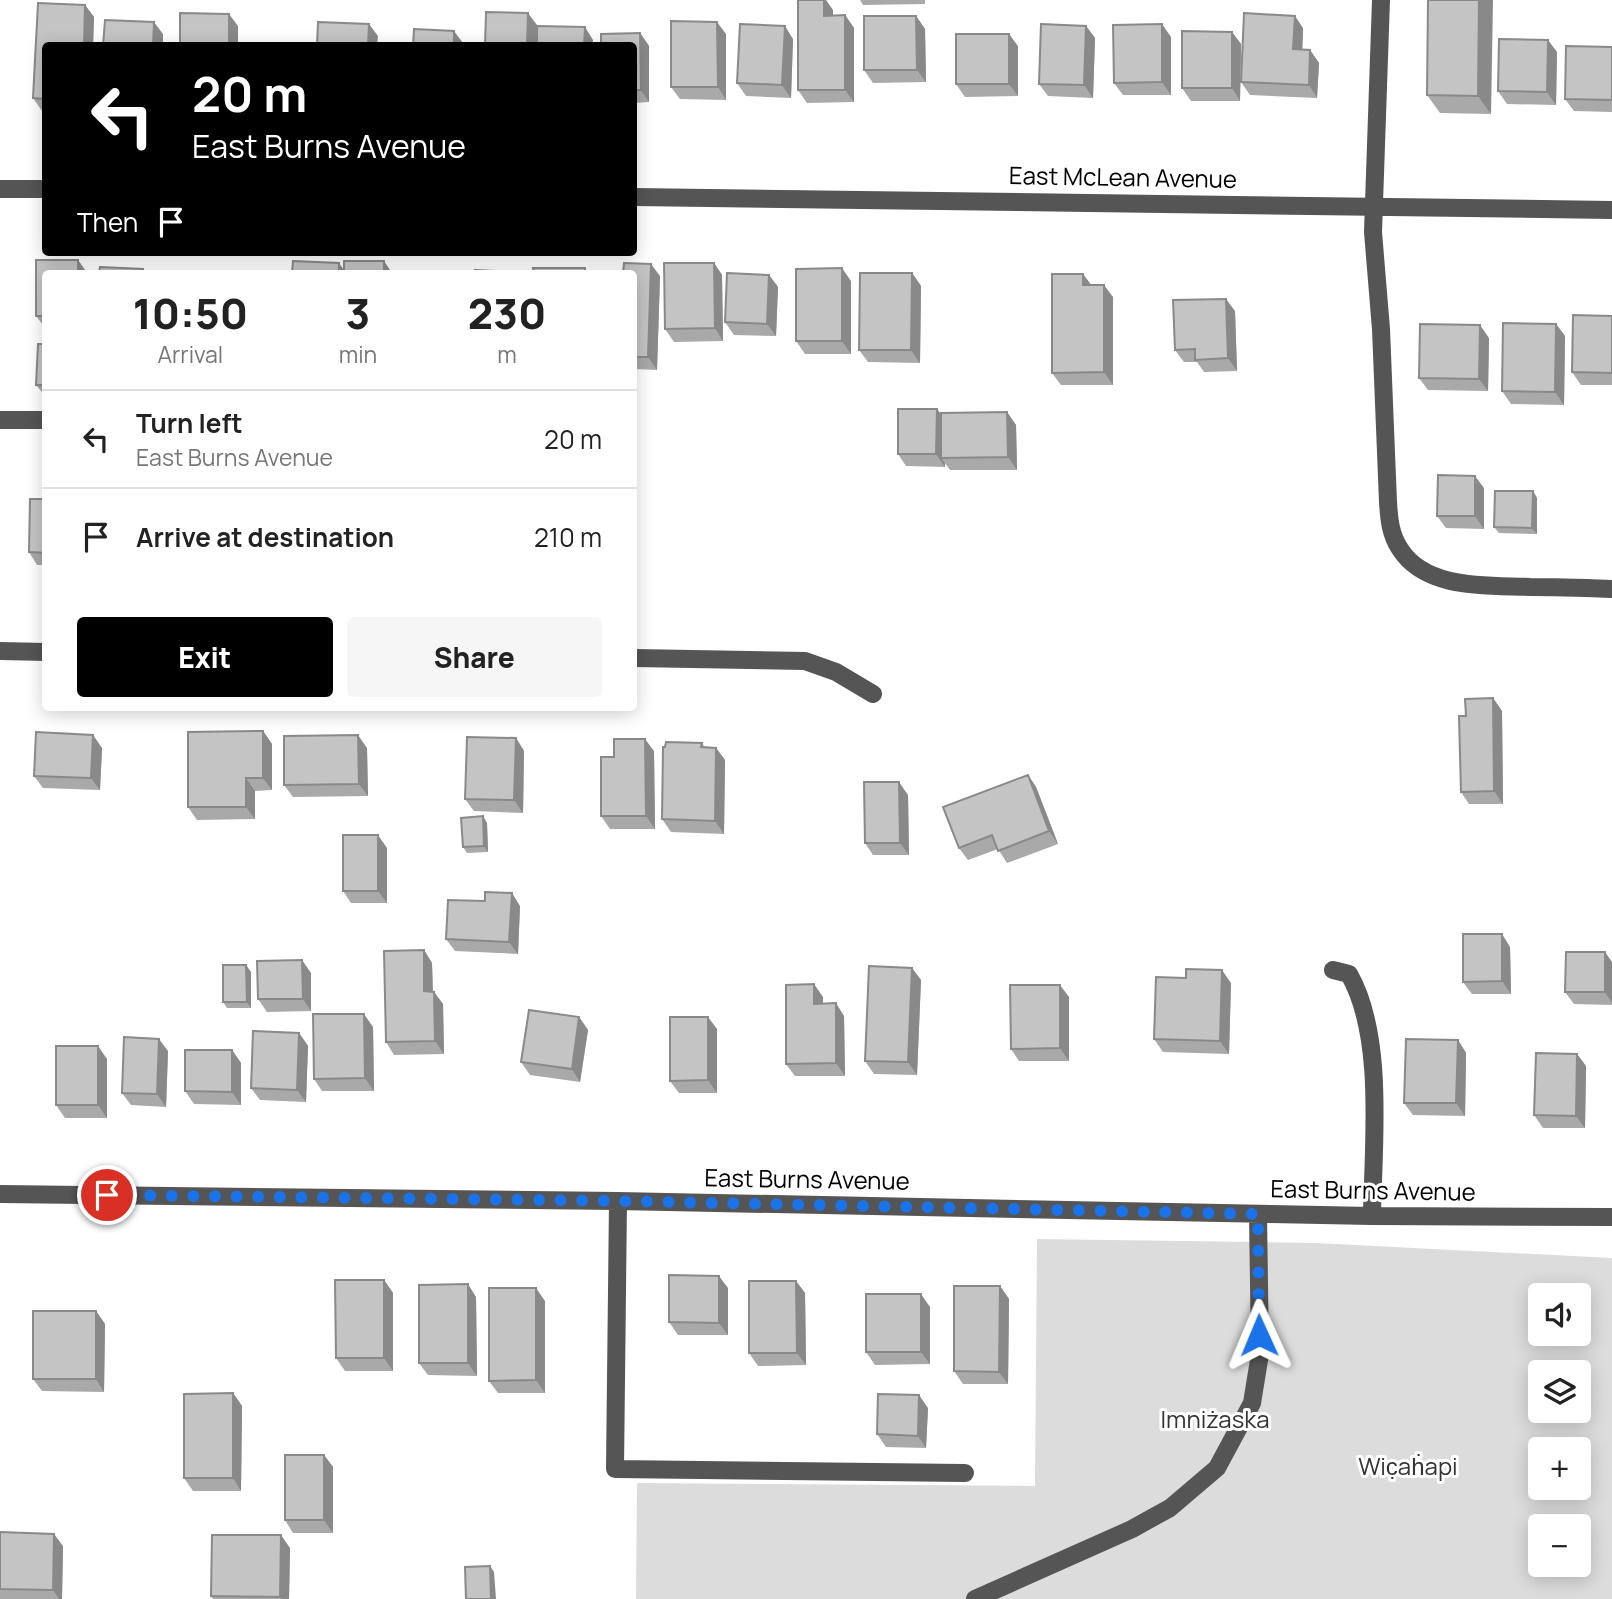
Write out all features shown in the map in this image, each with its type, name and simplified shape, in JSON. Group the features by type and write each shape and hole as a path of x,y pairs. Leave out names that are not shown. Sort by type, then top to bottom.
{"street":[{"path":"1381,0 1373,232 1381,329 1391,529 1400,550 1415,564 1434,575 1467,584 1612,589"},
{"path":"0,189 42,189"},
{"name":"East McLean Avenue","path":"637,197 1612,210"},
{"path":"0,420 42,420"},
{"path":"0,651 42,652"},
{"path":"637,658 805,661 827,667 873,694"},
{"path":"1333,970 1349,974 1360,998 1367,1025 1373,1084 1372,1216"},
{"name":"East Burns Avenue","path":"0,1194 618,1201 1372,1216 1612,1217"},
{"path":"618,1201 615,1469 965,1473"},
{"path":"975,1599 1132,1529 1170,1508 1217,1468 1252,1403 1259,1354 1258,1214"}],"green space":[{"name":"Imniżaska","path":"1037,1239 1316,1243 1612,1258 1612,1599 636,1599 637,1483 1035,1486"}],"building":[{"path":"798,0 824,0 824,16 845,15 845,90 798,90"},
{"path":"1428,0 1479,0 1478,96 1427,95"},
{"path":"38,3 85,5 84,42 42,42 42,99 33,98"},
{"path":"486,12 528,13 527,42 485,42"},
{"path":"180,13 229,14 229,42 180,42"},
{"path":"1244,13 1295,16 1293,49 1310,50 1309,85 1241,82"},
{"path":"864,16 916,16 917,70 864,70"},
{"path":"105,20 154,22 153,42 103,42"},
{"path":"671,21 717,22 718,87 671,87"},
{"path":"318,22 369,24 368,42 317,42"},
{"path":"740,24 785,26 782,85 737,83"},
{"path":"1041,24 1086,26 1084,85 1039,84"},
{"path":"1162,24 1162,82 1114,83 1113,25"},
{"path":"537,26 585,27 584,42 537,42"},
{"path":"414,29 454,31 454,42 413,42"},
{"path":"1182,31 1232,32 1232,88 1182,88"},
{"path":"640,33 641,90 637,90 637,42 601,42 601,34"},
{"path":"956,34 1009,34 1009,84 956,84"},
{"path":"1499,39 1548,40 1547,92 1498,91"},
{"path":"1566,46 1612,47 1612,100 1565,99"},
{"path":"36,260 78,260 78,270 42,270 42,316 36,316"},
{"path":"293,261 339,263 339,270 292,270"},
{"path":"344,261 384,261 384,270 344,270"},
{"path":"624,263 651,264 648,357 637,357 637,270 623,270"},
{"path":"664,263 714,263 715,328 665,329"},
{"path":"100,267 143,269 143,270 100,270"},
{"path":"533,268 585,268 585,270"},
{"path":"842,268 842,341 796,341 796,269"},
{"path":"727,273 769,275 767,324 725,322"},
{"path":"860,273 912,273 911,350 859,350"},
{"path":"1052,274 1083,274 1083,285 1104,285 1104,372 1052,373"},
{"path":"1226,299 1228,358 1195,360 1195,349 1175,350 1173,300"},
{"path":"1573,315 1612,316 1612,373 1572,372"},
{"path":"1503,323 1556,324 1555,392 1502,391"},
{"path":"1420,324 1480,325 1479,379 1419,378"},
{"path":"38,344 42,344 42,385 36,385"},
{"path":"898,409 937,409 936,454 898,454"},
{"path":"1007,412 1008,457 941,458 941,413"},
{"path":"1438,475 1475,476 1475,516 1437,516"},
{"path":"1495,491 1533,491 1532,528 1494,527"},
{"path":"30,499 42,499 42,553 29,552"},
{"path":"1493,698 1494,791 1461,792 1459,716 1466,716 1465,699"},
{"path":"263,731 263,778 246,778 246,807 188,807 188,732"},
{"path":"36,732 93,735 91,778 34,776"},
{"path":"358,735 359,784 284,785 284,736"},
{"path":"467,737 516,738 514,800 465,799"},
{"path":"614,739 645,739 646,816 601,816 601,757 614,757"},
{"path":"666,742 702,743 701,747 716,748 715,821 662,819 663,747"},
{"path":"1028,775 1049,831 998,851 992,835 959,848 943,807"},
{"path":"864,782 899,782 900,843 865,843"},
{"path":"483,816 484,846 463,847 461,818"},
{"path":"343,835 378,835 378,891 343,891"},
{"path":"485,892 512,893 509,942 446,939 448,900 485,901"},
{"path":"1463,934 1502,934 1502,981 1463,982"},
{"path":"424,950 424,991 434,992 435,1041 386,1042 384,951"},
{"path":"1566,952 1605,952 1605,992 1565,992"},
{"path":"302,960 303,999 258,999 257,961"},
{"path":"223,965 246,965 247,1002 223,1002"},
{"path":"869,966 912,968 908,1062 865,1061"},
{"path":"1186,969 1222,970 1220,1041 1154,1039 1156,977 1186,978"},
{"path":"814,984 814,1004 836,1003 836,1063 786,1064 786,985"},
{"path":"1010,985 1060,985 1060,1048 1011,1049"},
{"path":"529,1010 579,1017 572,1069 521,1062"},
{"path":"313,1014 364,1014 365,1078 314,1079"},
{"path":"670,1017 708,1017 708,1080 670,1081"},
{"path":"253,1031 299,1033 297,1090 251,1088"},
{"path":"124,1037 159,1039 157,1094 122,1093"},
{"path":"1406,1039 1458,1040 1456,1103 1404,1103"},
{"path":"56,1046 98,1046 98,1105 56,1105"},
{"path":"185,1050 232,1050 232,1092 185,1091"},
{"path":"1536,1053 1577,1054 1576,1116 1534,1115"},
{"path":"669,1275 719,1276 719,1323 669,1322"},
{"path":"335,1280 384,1280 384,1358 336,1358"},
{"path":"749,1281 796,1281 797,1353 749,1353"},
{"path":"468,1284 468,1363 419,1363 419,1285"},
{"path":"954,1286 1000,1286 999,1372 954,1371"},
{"path":"489,1288 536,1288 536,1380 489,1381"},
{"path":"866,1294 921,1294 921,1352 866,1352"},
{"path":"33,1311 96,1311 96,1379 33,1379"},
{"path":"233,1393 233,1478 184,1478 184,1394"},
{"path":"878,1394 919,1395 918,1436 877,1434"},
{"path":"285,1455 324,1455 324,1520 285,1520"},
{"path":"0,1532 54,1534 53,1590 0,1589"},
{"path":"212,1535 281,1535 280,1597 211,1596"},
{"path":"490,1566 491,1599 466,1599 465,1567"}],"route":[{"path":"107,1195 618,1201 1258,1214 1259,1335"}],"park label":[{"name":"Wic̣aḣapi","path":"1408,1467"}]}
